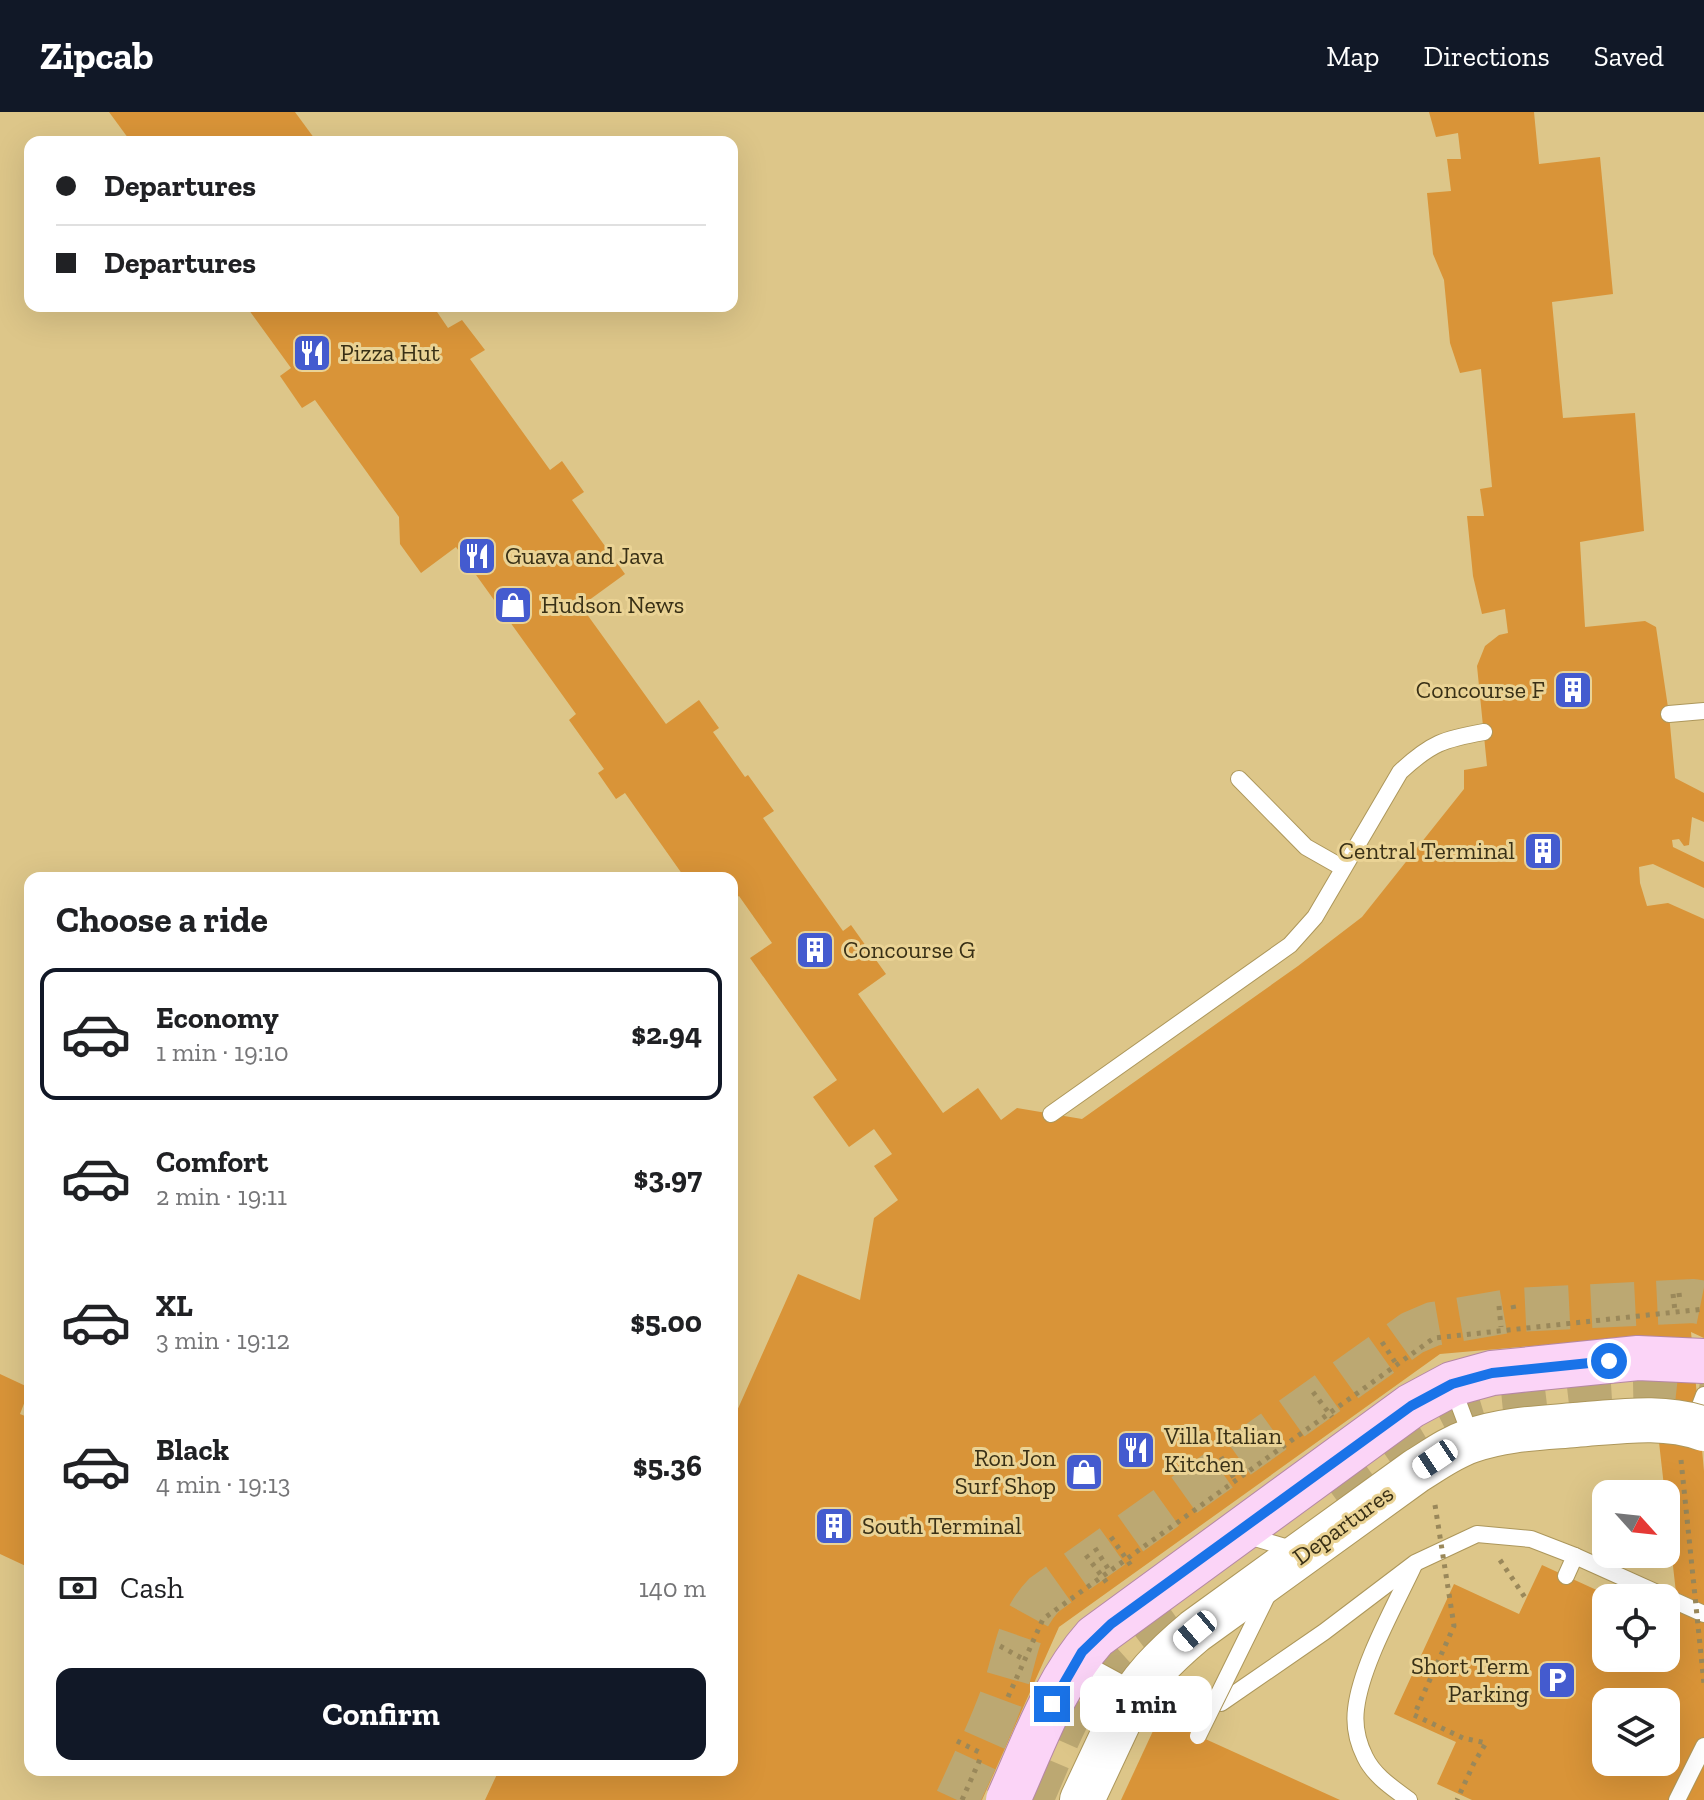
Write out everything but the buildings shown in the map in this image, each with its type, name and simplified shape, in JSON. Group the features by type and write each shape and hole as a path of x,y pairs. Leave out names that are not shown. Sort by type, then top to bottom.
{"main road":[{"path":"1008,1800 1052,1704 1077,1659 1095,1637 1411,1406 1452,1384 1492,1373 1638,1358 1704,1361"},
{"name":"Departures","path":"1082,1800 1136,1691 1155,1666 1195,1631 1452,1448 1515,1430 1628,1421 1695,1425"}],"lane":[{"path":"1669,714 1704,711"},
{"path":"1051,1114 1290,945 1315,917 1390,788 1414,759 1443,740 1484,732"},
{"path":"1239,779 1306,847 1343,868"},
{"path":"1452,1384 1472,1440"},
{"path":"1198,1736 1291,1563 1237,1532"},
{"path":"1221,1703 1324,1632 1415,1563 1477,1534 1531,1539 1704,1614"},
{"path":"1566,1576 1575,1556"},
{"path":"1409,1800 1384,1782 1366,1760 1357,1736 1355,1710 1363,1678 1415,1563"},
{"path":"1077,1659 1136,1691"},
{"path":"1677,1800 1704,1746"}],"path":[{"path":"1675,1311 1676,1294 1680,1301"},
{"path":"1499,1306 1501,1327"},
{"path":"1665,1312 1667,1327"},
{"path":"1382,1342 1395,1362"},
{"path":"1695,1425 1704,1684"},
{"path":"1221,1457 1234,1478"},
{"path":"1434,1496 1454,1626 1414,1715 1463,1738 1486,1743 1458,1797"},
{"path":"1095,1548 1109,1570"},
{"path":"1494,1554 1526,1599"},
{"path":"1000,1646 1025,1660"},
{"path":"957,1741 981,1753"}],"tunnel":[{"path":"957,1800 1001,1700 1024,1626 1044,1595 1412,1333 1433,1324 1514,1310 1704,1303"},
{"path":"1330,1491 1429,1423 1450,1412 1495,1397 1626,1384 1704,1390"},
{"path":"1031,1800 1073,1706 1095,1672 1124,1642 1178,1603"}],"place":[{"name":"Pizza Hut","path":"312,353"},
{"name":"Guava and Java","path":"477,556"},
{"name":"Hudson News","path":"513,605"},
{"name":"Concourse F","path":"1573,690"},
{"name":"Central Terminal","path":"1543,851"},
{"name":"Concourse G","path":"815,950"},
{"name":"Villa Italian Kitchen","path":"1136,1450"},
{"name":"Ron Jon Surf Shop","path":"1084,1472"},
{"name":"South Terminal","path":"834,1526"},
{"name":"Short Term Parking","path":"1557,1680"}],"route":[{"path":"1052,1704 1071,1669 1095,1637 1411,1406 1452,1384 1492,1373 1609,1361"}]}
